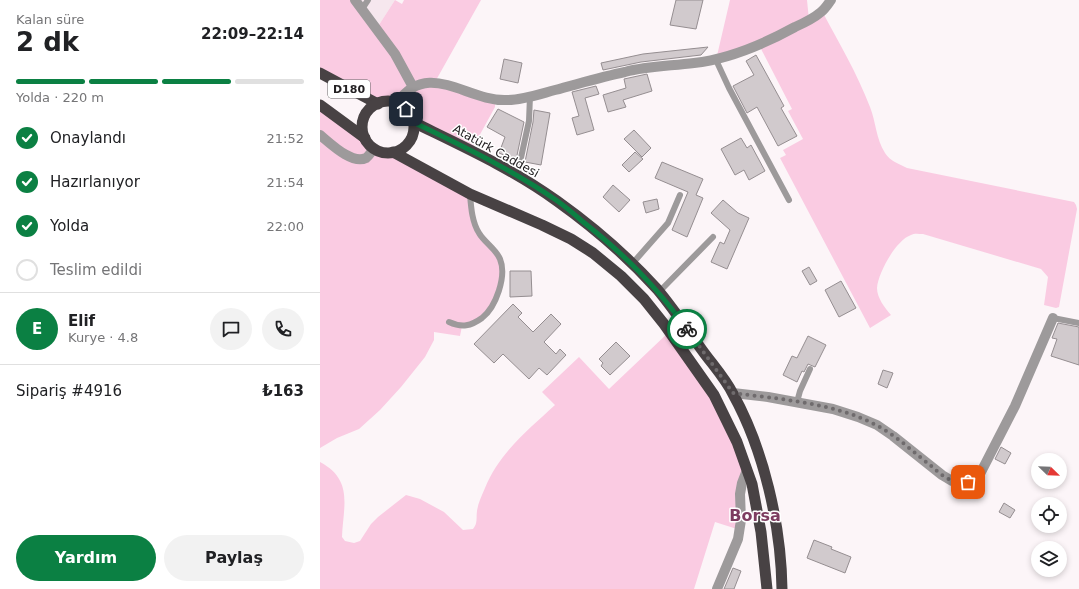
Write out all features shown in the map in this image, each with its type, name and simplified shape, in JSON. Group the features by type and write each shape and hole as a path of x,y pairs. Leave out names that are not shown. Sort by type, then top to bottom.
{"highway":[{"name":"D180","path":"320,73 378,104"},
{"path":"397,103 388,102 378,104 370,110 364,118 363,125 365,138 368,143 382,152 393,152 403,148 410,141 414,132 413,122"},
{"name":"Atatürk Caddesi","path":"397,103 406,109 413,122 518,176 557,201 605,239 659,292 733,393 752,436 767,479 776,529 782,589"},
{"name":"D180","path":"320,105 365,138"},
{"path":"393,152 470,194 571,239 594,254 621,276 644,300 664,324 714,395 738,442 752,484 761,532 767,589"}],"street":[{"path":"355,0 365,4 413,87"},
{"path":"397,103 405,93 413,87 423,83 435,82 495,100 507,100 530,96 627,71 716,60 774,39 815,16 822,11 831,0"},
{"path":"320,135 354,159 368,156 374,148"},
{"path":"733,393 797,402 833,409 876,425 893,436 947,478 952,481 968,482 980,474 1012,413 1053,318"},
{"path":"717,589 738,539 741,520 740,494 747,470"}],"lane":[{"path":"716,60 729,88 789,200"},
{"path":"518,176 527,134 530,96"},
{"path":"449,322 457,326 466,327 486,315 494,302 500,287 503,271 500,259 478,233 473,216 470,194"},
{"path":"632,264 668,224 680,195"},
{"path":"659,292 713,237"},
{"path":"1053,318 1079,323"},
{"path":"797,402 800,391 810,370"}],"shaded area":[{"path":"320,0 355,0 377,28 395,0 402,4 404,0 481,0 435,82 495,99 495,107 471,151 413,122 408,112 402,106 383,102 320,73"},
{"path":"355,0 395,0 377,28"},
{"path":"730,0 807,0 809,20 822,11 848,58 865,94 882,148 887,156 895,162 907,168 1074,202 1077,209 1059,307 1056,308 1044,305 1048,277 1041,269 923,234 912,234 905,238 894,250 884,266 878,282 878,295 891,315 870,328 780,158 786,155 783,150 803,139 788,111 792,109 759,45 716,60"},
{"path":"320,105 365,138 369,144 380,152 388,153 470,194 474,222 500,259 500,287 486,315 462,326 460,336 434,332 434,340 425,357 380,410 359,429 337,438 320,448"},
{"path":"670,331 714,395 747,470 740,530 715,522 694,589 320,589 320,462 331,469 338,477 342,486 344,505 342,537 345,541 354,543 360,541 371,524 378,517 406,495 420,499 444,512 463,530 473,529 476,523 480,499 498,464 515,443 555,405 542,392 579,357 609,389"}],"building":[{"path":"676,0 703,0 696,29 670,25"},
{"path":"708,47 701,55 641,62 603,70 601,63 643,54"},
{"path":"756,55 784,106 781,108 797,136 778,146 757,107 747,113 733,86 754,75 746,61"},
{"path":"504,59 522,63 518,83 500,79"},
{"path":"647,74 652,91 623,100 626,107 608,112 603,95 626,88 624,79"},
{"path":"596,86 599,94 585,98 594,130 577,135 572,118 579,116 572,92"},
{"path":"498,109 524,122 516,160 499,153 505,137 487,127"},
{"path":"534,110 550,113 541,165 525,162"},
{"path":"634,130 651,148 642,157 624,139"},
{"path":"741,138 747,148 751,145 765,171 749,180 744,170 735,175 721,149"},
{"path":"635,152 643,159 629,172 622,165"},
{"path":"662,162 703,179 696,195 703,198 687,237 672,230 688,192 655,178"},
{"path":"613,185 630,200 619,212 603,197"},
{"path":"657,199 659,209 646,213 643,202"},
{"path":"723,200 738,213 749,218 727,269 711,262 720,242 724,244 730,230 711,213"},
{"path":"809,267 817,281 810,285 802,271"},
{"path":"510,271 531,271 532,296 510,297"},
{"path":"841,281 856,308 839,317 825,290"},
{"path":"513,304 522,313 518,317 533,332 551,314 561,324 544,342 556,354 560,349 566,355 547,375 539,368 529,379 503,354 494,363 474,344"},
{"path":"1058,323 1079,327 1079,365 1051,356 1057,339 1052,338"},
{"path":"808,336 826,345 815,367 808,364 804,372 802,371 797,382 783,375 792,356 797,358"},
{"path":"616,342 630,356 610,375 601,366 603,363 599,359"},
{"path":"883,370 893,373 887,388 878,384"},
{"path":"1001,447 1011,453 1005,464 995,459"},
{"path":"1004,503 1015,510 1010,518 999,512"},
{"path":"814,540 851,557 845,573 807,558"},
{"path":"733,568 741,571 734,589 724,589"}],"way so far":[{"path":"687,329 733,393 768,397 833,409 858,417 876,425 893,436 942,475 952,481 968,482"}],"district":[{"name":"Borsa","path":"755,515"}],"route":[{"path":"406,109 412,117 413,122 518,176 557,201 605,239 632,264 657,290 687,329"}]}
